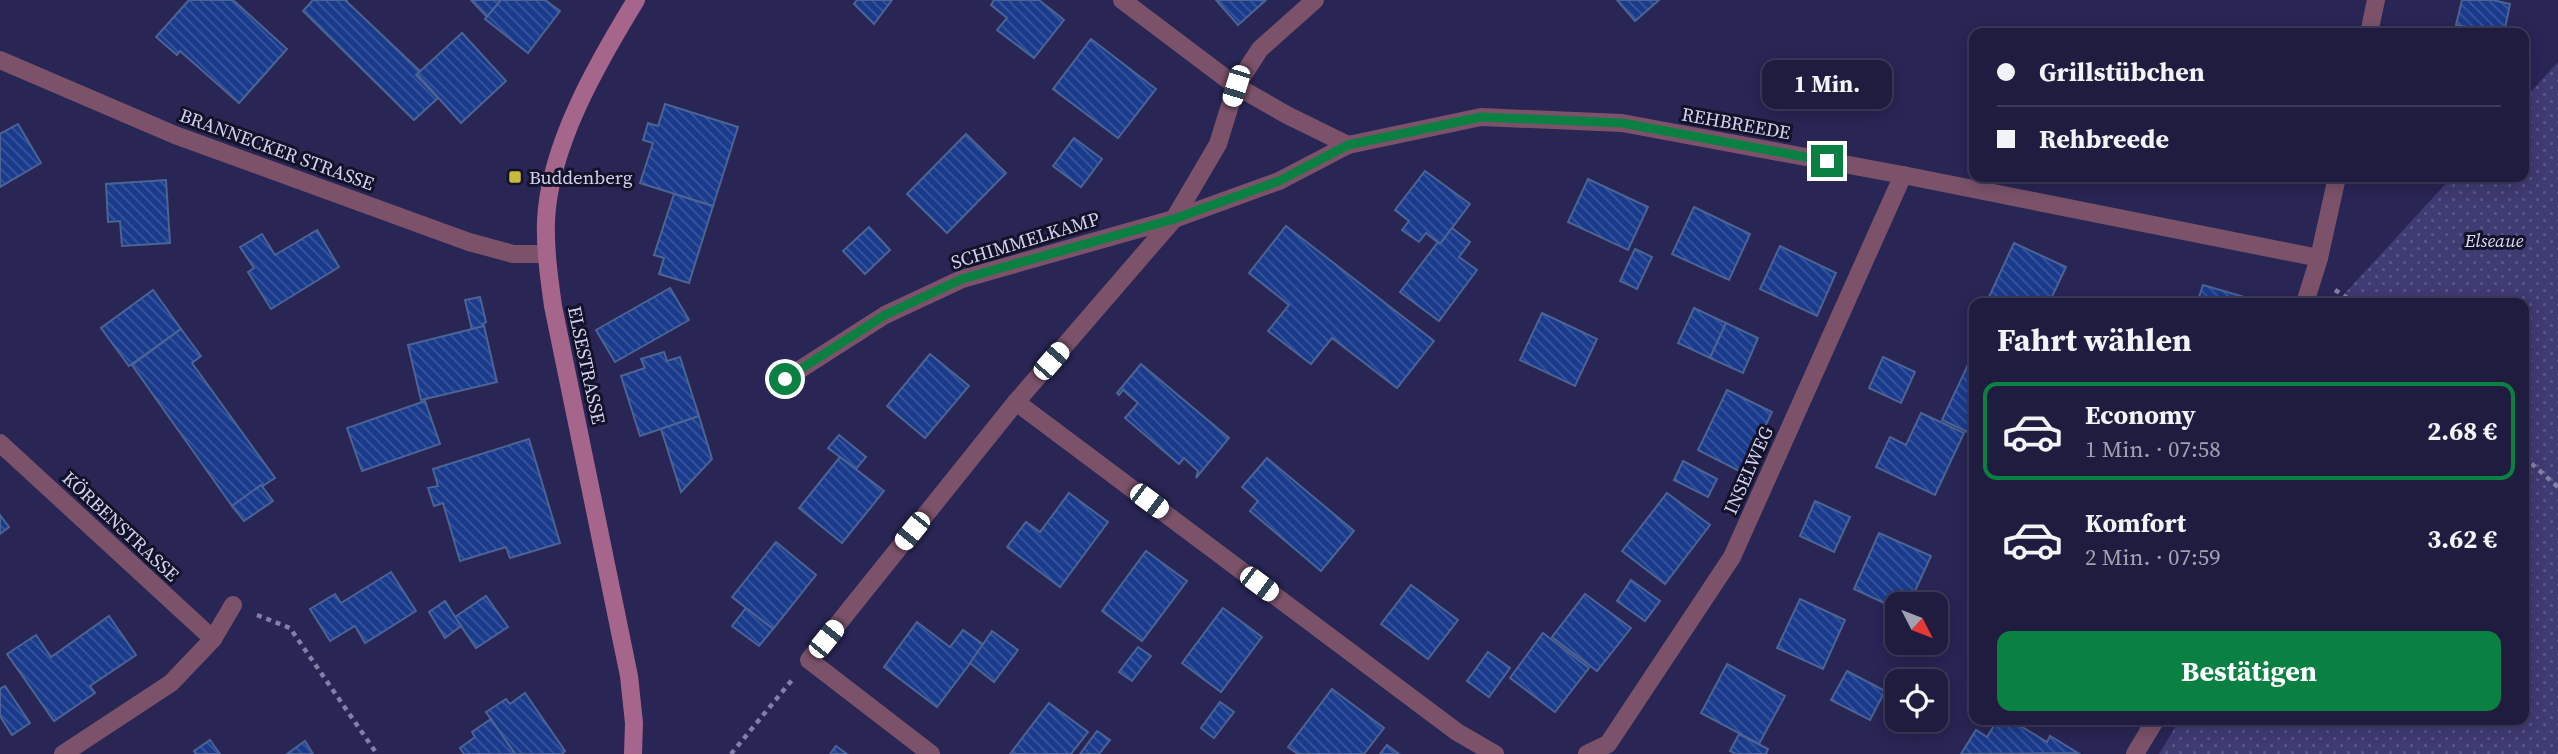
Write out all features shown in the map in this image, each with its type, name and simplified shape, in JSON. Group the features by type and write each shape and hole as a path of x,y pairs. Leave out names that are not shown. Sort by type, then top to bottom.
{"main road":[{"name":"ELSESTRASSE","path":"633,754 634,723 629,676 553,306 546,254 546,218 554,176 566,136 587,86 636,0"}],"street":[{"path":"1122,0 1236,86 1348,145"},
{"path":"931,754 809,660 1016,402 1174,219 1218,144 1236,86 1260,49 1315,0"},
{"path":"2370,28 2376,0"},
{"name":"BRANNECKER STRASSE","path":"0,61 175,135 469,242 513,254 546,254"},
{"name":"REHBREEDE","path":"1174,219 1279,181 1348,145 1481,117 1622,123 1903,175 2319,258"},
{"name":"INSELWEG","path":"1587,754 1608,744 1732,556 1903,175"},
{"path":"2307,298 2319,258 2336,182"},
{"name":"SCHIMMELKAMP","path":"785,379 885,315 962,279 1174,219"},
{"path":"1016,402 1457,732 1495,754"},
{"name":"KÖRBENSTRASSE","path":"0,443 213,639"},
{"path":"63,754 171,683 213,639 233,605"},
{"path":"2135,754 2152,725"}],"path":[{"path":"2529,461 2558,487"},
{"path":"233,605 290,628 377,754"},
{"path":"731,754 809,660"}],"green space":[{"name":"Elseaue","path":"2558,62 2558,754 2159,754 2176,725 2529,725 2529,298 2341,298 2447,182 2529,182 2529,94"}],"building":[{"path":"189,0 233,0 287,49 239,103 180,51 177,55 156,37"},
{"path":"313,0 347,0 420,71 416,75 438,98 414,120 303,11"},
{"path":"471,0 501,0 487,17"},
{"path":"501,0 545,0 560,11 528,53 485,19"},
{"path":"857,0 892,0 874,24 854,4"},
{"path":"994,0 1039,0 1064,20 1034,58 997,30 1007,18 991,5"},
{"path":"1216,0 1266,0 1238,25"},
{"path":"1617,0 1659,0 1635,21"},
{"path":"2462,0 2493,0 2510,4 2505,28 2456,25"},
{"path":"462,33 506,81 461,123 417,74"},
{"path":"1091,39 1156,89 1118,138 1053,89"},
{"path":"665,104 738,127 713,206 640,183 653,143 643,140 648,123 658,126"},
{"path":"18,124 41,163 0,187 0,134"},
{"path":"966,134 1006,173 947,233 907,194"},
{"path":"1074,138 1102,159 1081,187 1053,166"},
{"path":"1425,171 1470,204 1440,244 1426,233 1419,242 1402,230 1409,221 1395,210"},
{"path":"1588,179 1648,207 1628,250 1568,222"},
{"path":"166,180 170,243 122,246 120,221 108,222 106,184"},
{"path":"674,194 713,206 689,283 659,274 664,258 654,255"},
{"path":"1694,207 1750,234 1729,280 1672,254"},
{"path":"1286,226 1434,341 1397,388 1332,338 1311,364 1268,331 1289,305 1249,273"},
{"path":"869,227 890,250 865,274 843,251"},
{"path":"1452,228 1470,242 1459,257 1477,270 1439,321 1400,292"},
{"path":"317,230 339,267 271,309 248,272 254,268 240,247 262,234 275,255"},
{"path":"2014,243 2066,267 2051,298 1988,298"},
{"path":"1780,246 1836,273 1817,316 1760,289"},
{"path":"1635,249 1652,257 1637,289 1620,281"},
{"path":"2203,285 2248,298 2199,298"},
{"path":"670,288 689,320 615,362 596,330"},
{"path":"153,290 181,329 129,366 101,328"},
{"path":"480,297 486,322 484,326 472,330 465,300"},
{"path":"1694,308 1726,323 1710,358 1678,343"},
{"path":"1542,313 1597,339 1575,386 1520,360"},
{"path":"1726,323 1758,338 1743,373 1710,358"},
{"path":"484,326 497,382 421,400 408,345"},
{"path":"181,329 201,356 192,363 275,478 232,506 132,365"},
{"path":"664,352 667,361 680,357 699,416 640,436 621,376 645,368 641,359"},
{"path":"930,354 969,386 925,438 887,406"},
{"path":"1883,357 1915,372 1901,403 1869,388"},
{"path":"1969,363 1969,433 1942,420"},
{"path":"1141,364 1229,438 1196,478 1198,471 1184,458 1179,464 1125,418 1138,403 1123,390 1119,395 1117,393"},
{"path":"1727,390 1772,412 1743,473 1698,450"},
{"path":"425,401 440,444 362,471 347,428"},
{"path":"1921,413 1964,433 1935,495 1876,467 1890,437 1906,445"},
{"path":"699,416 712,459 681,492 661,429"},
{"path":"839,435 866,457 856,469 828,448"},
{"path":"529,439 560,543 510,558 506,547 460,561 443,503 434,506 428,488 438,486 433,469"},
{"path":"840,457 884,491 842,543 799,508"},
{"path":"1267,458 1354,531 1321,571 1250,511 1258,501 1242,487"},
{"path":"1683,461 1717,479 1708,497 1674,480"},
{"path":"261,485 273,501 244,521 232,506"},
{"path":"1069,493 1108,522 1060,587 1007,547 1026,522 1040,532"},
{"path":"1667,493 1710,525 1665,584 1622,551"},
{"path":"1815,501 1850,517 1834,552 1800,536"},
{"path":"0,515 9,527 0,534"},
{"path":"1879,533 1931,556 1914,592 1885,592 1885,603 1854,589"},
{"path":"776,542 816,575 773,629 732,597"},
{"path":"1146,551 1187,581 1142,641 1102,611"},
{"path":"391,572 416,611 365,643 355,626 330,641 310,609 335,594 341,603"},
{"path":"1631,580 1660,601 1645,621 1617,601"},
{"path":"1411,585 1458,620 1428,659 1381,624"},
{"path":"1585,594 1631,628 1597,671 1552,637"},
{"path":"486,596 508,627 476,648 455,617"},
{"path":"1800,599 1845,620 1823,669 1777,648"},
{"path":"445,601 461,626 445,638 429,612"},
{"path":"746,608 773,629 759,646 732,626"},
{"path":"1223,608 1262,637 1221,692 1182,663"},
{"path":"109,616 136,655 90,686 95,693 54,721 7,654 36,635 51,657"},
{"path":"917,622 950,647 963,630 984,645 937,707 884,667"},
{"path":"992,631 1018,650 994,682 970,663"},
{"path":"1543,633 1589,668 1555,712 1510,678"},
{"path":"1138,647 1151,656 1132,681 1119,672"},
{"path":"1488,652 1510,668 1489,697 1467,681"},
{"path":"1727,664 1785,696 1759,744 1701,713"},
{"path":"1847,671 1885,691 1870,720 1831,700"},
{"path":"5,686 30,723 12,735 0,716 0,689"},
{"path":"1332,689 1384,728 1364,754 1298,754 1288,747"},
{"path":"525,693 565,751 562,754 515,754 486,712 506,699 510,704"},
{"path":"1220,702 1234,712 1214,738 1201,728"},
{"path":"1049,703 1088,732 1071,754 1010,754"},
{"path":"491,719 515,754 464,754 460,748 475,737 472,732"},
{"path":"1994,725 2019,725 2047,742 2050,736 2078,753 1961,754 1976,730 1987,737"},
{"path":"1097,731 1110,740 1099,754 1080,754"},
{"path":"1739,734 1768,749 1766,754 1736,754 1730,751"},
{"path":"210,740 220,754 196,754 194,751"},
{"path":"305,741 313,754 287,754"},
{"path":"1387,745 1399,754 1380,754"},
{"path":"836,746 847,754 830,754"}],"place":[{"name":"Buddenberg","path":"515,177"}],"route":[{"path":"785,379 885,315 962,279 1174,219 1279,181 1348,145 1481,117 1622,123 1827,161"}]}
